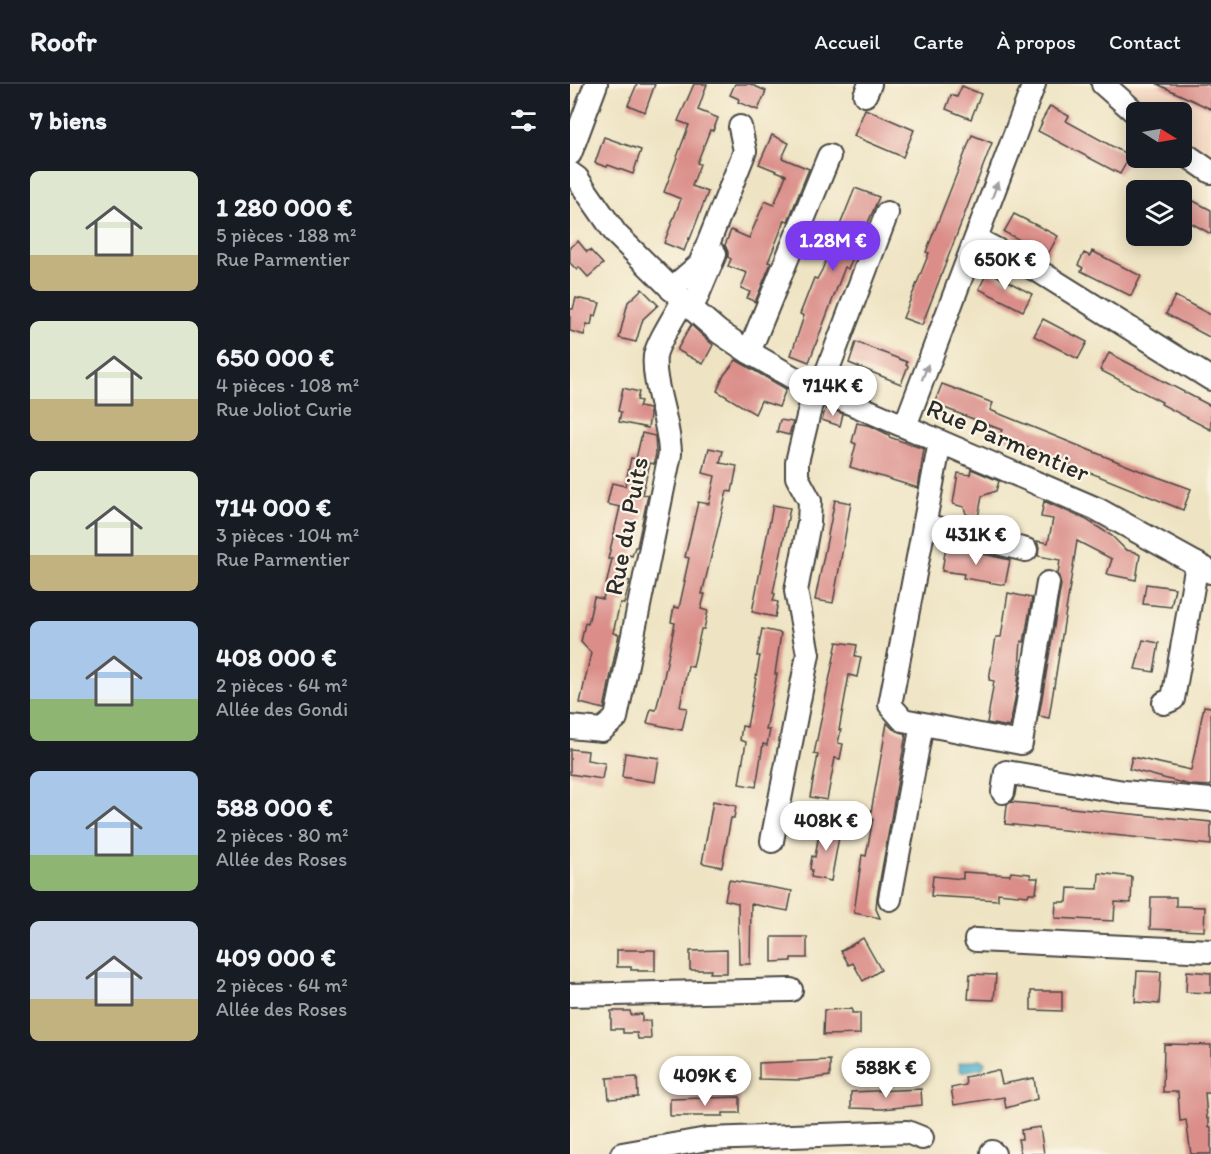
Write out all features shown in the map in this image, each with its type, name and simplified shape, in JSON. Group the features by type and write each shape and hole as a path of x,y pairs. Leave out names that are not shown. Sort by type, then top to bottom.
{"street":[{"path":"570,154 596,84"},
{"path":"904,426 1034,84"},
{"path":"1103,84 1126,104"},
{"path":"681,299 700,264 745,151 740,127"},
{"path":"749,352 829,156"},
{"path":"1192,159 1211,172"},
{"name":"Rue Parmentier","path":"570,173 577,178 616,234 681,299 719,332 749,352 820,390 1097,509 1204,568"},
{"name":"Rue du Puits","path":"570,727 602,730 616,718 670,454 670,438 655,369 656,354 681,299 696,299 744,183"},
{"path":"772,842 808,654 796,591 809,523 810,501 797,477 797,462 811,404 820,390 887,213"},
{"path":"976,239 1040,272 1211,379"},
{"path":"940,442 890,705 903,720 1021,743 1048,583"},
{"path":"924,525 1026,550"},
{"path":"1164,703 1173,699 1204,568"},
{"path":"890,899 922,724"},
{"path":"1003,792 1006,772 1124,792 1211,800"},
{"path":"976,940 1211,951"},
{"path":"570,995 791,990"},
{"path":"622,1154 707,1139 908,1132 922,1138"}],"shaded area":[{"path":"1122,84 1211,84 1211,156 1192,144 1192,102 1149,102 1134,95"}],"water":[{"path":"981,1059 985,1063 983,1068 961,1072 959,1063"}],"building":[{"path":"637,84 655,84 645,112 628,105"},
{"path":"694,84 707,84 698,110 718,118 713,131 710,130 697,163 700,164 692,186 708,192 684,251 664,243 681,199 664,192 689,125 678,121"},
{"path":"735,84 750,84 766,91 758,110 738,102 739,99 730,95"},
{"path":"1157,84 1206,84 1211,86 1211,109"},
{"path":"962,86 981,94 971,119 946,109 951,95 957,97"},
{"path":"1050,106 1069,116 1066,121 1126,154 1126,163 1120,174 1038,131"},
{"path":"865,109 914,130 903,157 854,136"},
{"path":"772,135 789,143 782,158 809,169 788,221 785,220 755,302 747,298 750,292 741,288 747,273 728,266 731,259 728,257 725,245 731,230 749,238 765,201 774,205 786,175 759,164"},
{"path":"972,135 992,143 922,325 903,318"},
{"path":"604,137 641,150 633,174 595,163"},
{"path":"855,188 879,197 848,269 845,267 809,362 791,355 804,316 800,314 814,278 817,279 822,270"},
{"path":"1192,200 1211,210 1211,234 1192,224"},
{"path":"1014,214 1058,236 1048,254 1004,232"},
{"path":"578,241 587,252 590,250 603,264 588,277 579,267 577,270 570,263 570,247"},
{"path":"1092,251 1141,276 1131,296 1081,271 1083,268 1078,265 1084,253 1090,256"},
{"path":"988,271 1032,294 1023,311 979,289"},
{"path":"642,289 658,305 643,319 636,342 619,338 628,302"},
{"path":"1175,296 1211,315 1211,338 1166,314"},
{"path":"576,298 600,303 596,316 593,315 591,325 587,324 584,335 570,331 570,309 573,309"},
{"path":"1043,319 1087,342 1078,359 1034,336"},
{"path":"691,325 713,345 703,364 677,350"},
{"path":"856,342 907,362 908,366 901,384 849,363"},
{"path":"1109,353 1211,406 1211,430 1100,370"},
{"path":"736,360 786,389 779,407 761,401 755,414 717,391 724,375"},
{"path":"942,384 993,403 990,410 1191,489 1183,510 999,436 1002,430 934,404"},
{"path":"623,388 639,392 637,400 641,401 639,407 649,409 648,428 619,422 621,412 618,411"},
{"path":"826,407 843,414 840,426 822,420"},
{"path":"780,420 793,422 789,435 777,432"},
{"path":"857,423 871,426 889,437 924,449 918,488 850,467 856,444 852,442"},
{"path":"642,433 655,436 656,453 654,464 650,463 642,494 648,495 637,547 632,556 629,555 623,579 630,581 624,604 620,603 613,633 619,634 604,709 580,703 591,653 581,642 594,597 603,599 612,559 608,559 620,507 607,504 612,483 625,486 631,458 636,459"},
{"path":"709,448 723,451 720,463 737,466 732,492 727,491 702,594 705,594 701,609 708,611 704,629 701,629 693,667 688,666 680,707 687,708 682,730 647,723 651,709 656,710 664,677 675,623 671,622 674,607 679,608 689,558 685,557 698,502 709,504 715,476 703,473"},
{"path":"971,469 999,481 996,491 982,496 978,518 966,514 964,507 953,504 958,473 970,475"},
{"path":"835,500 851,503 833,603 815,600"},
{"path":"1044,501 1087,520 1112,536 1126,550 1140,555 1136,580 1107,574 1112,559 1077,541 1049,718 1039,716 1061,585 1058,574 1060,560 1038,556 1037,541 1048,543 1053,519 1041,517"},
{"path":"773,505 790,508 773,593 775,594 773,601 778,602 775,617 752,612"},
{"path":"946,546 1010,560 1005,585 963,578 964,574 942,571"},
{"path":"1146,584 1175,588 1171,607 1143,604"},
{"path":"1008,593 1032,598 1024,642 1021,641 1018,682 1010,727 987,723 994,681 989,680 996,637 1001,637"},
{"path":"762,629 781,633 775,674 777,674 766,730 770,730 767,745 763,744 756,787 739,784 746,742 740,740 742,726 747,727 760,656 757,656"},
{"path":"1143,640 1159,643 1154,672 1135,669"},
{"path":"837,642 857,645 855,656 861,657 857,677 849,675 839,730 841,730 838,743 843,744 840,759 835,758 827,800 810,797 818,755 814,754"},
{"path":"1204,706 1211,707 1211,786 1190,785 1129,769 1132,757 1191,770"},
{"path":"887,723 893,729 906,734 877,897 876,909 880,918 854,913 862,855 866,856 873,819 870,818"},
{"path":"570,749 588,751 587,760 605,763 602,779 570,774"},
{"path":"625,753 659,758 655,782 622,777"},
{"path":"713,801 736,806 734,818 731,818 722,867 702,863"},
{"path":"1011,802 1211,822 1211,845 1005,824 1007,805"},
{"path":"821,822 841,826 831,881 811,877 812,856 815,857"},
{"path":"963,872 1030,874 1031,878 1038,878 1036,893 1029,893 1028,896 998,893 998,900 931,896 933,876 963,879"},
{"path":"1099,873 1132,877 1131,903 1115,902 1114,921 1055,918 1056,902 1067,902 1068,888 1098,889"},
{"path":"729,880 792,891 788,911 751,904 750,964 739,964 738,903 725,900"},
{"path":"1151,897 1176,897 1176,906 1205,907 1204,931 1150,929"},
{"path":"772,937 807,937 807,958 791,958 791,961 772,962"},
{"path":"863,938 881,970 863,981 853,963 849,965 841,951"},
{"path":"617,950 655,950 655,971 617,967"},
{"path":"727,950 727,973 690,970 690,951"},
{"path":"1137,971 1161,972 1159,1004 1135,1002"},
{"path":"1187,971 1211,973 1211,993 1186,992"},
{"path":"970,974 996,975 994,1000 968,999"},
{"path":"1031,991 1062,991 1062,1011 1031,1010"},
{"path":"852,1009 852,1013 860,1013 860,1034 823,1035 824,1010"},
{"path":"611,1011 630,1011 631,1015 642,1014 642,1021 650,1021 651,1039 638,1039 637,1033 623,1033 623,1029 611,1029"},
{"path":"1164,1044 1211,1045 1211,1093 1205,1093 1207,1119 1211,1127 1211,1154 1191,1154 1186,1120 1180,1121 1178,1092 1163,1092"},
{"path":"830,1060 830,1076 800,1080 759,1079 759,1063"},
{"path":"999,1071 1002,1084 1034,1078 1037,1099 1006,1108 1004,1097 954,1105 951,1088 966,1085 965,1077"},
{"path":"637,1077 638,1097 609,1099 607,1078"},
{"path":"921,1089 922,1105 882,1109 851,1108 851,1092"},
{"path":"740,1097 740,1113 723,1113 723,1116 670,1116 670,1099"},
{"path":"1040,1127 1044,1154 1021,1154 1018,1139 1022,1139 1021,1130"}]}
